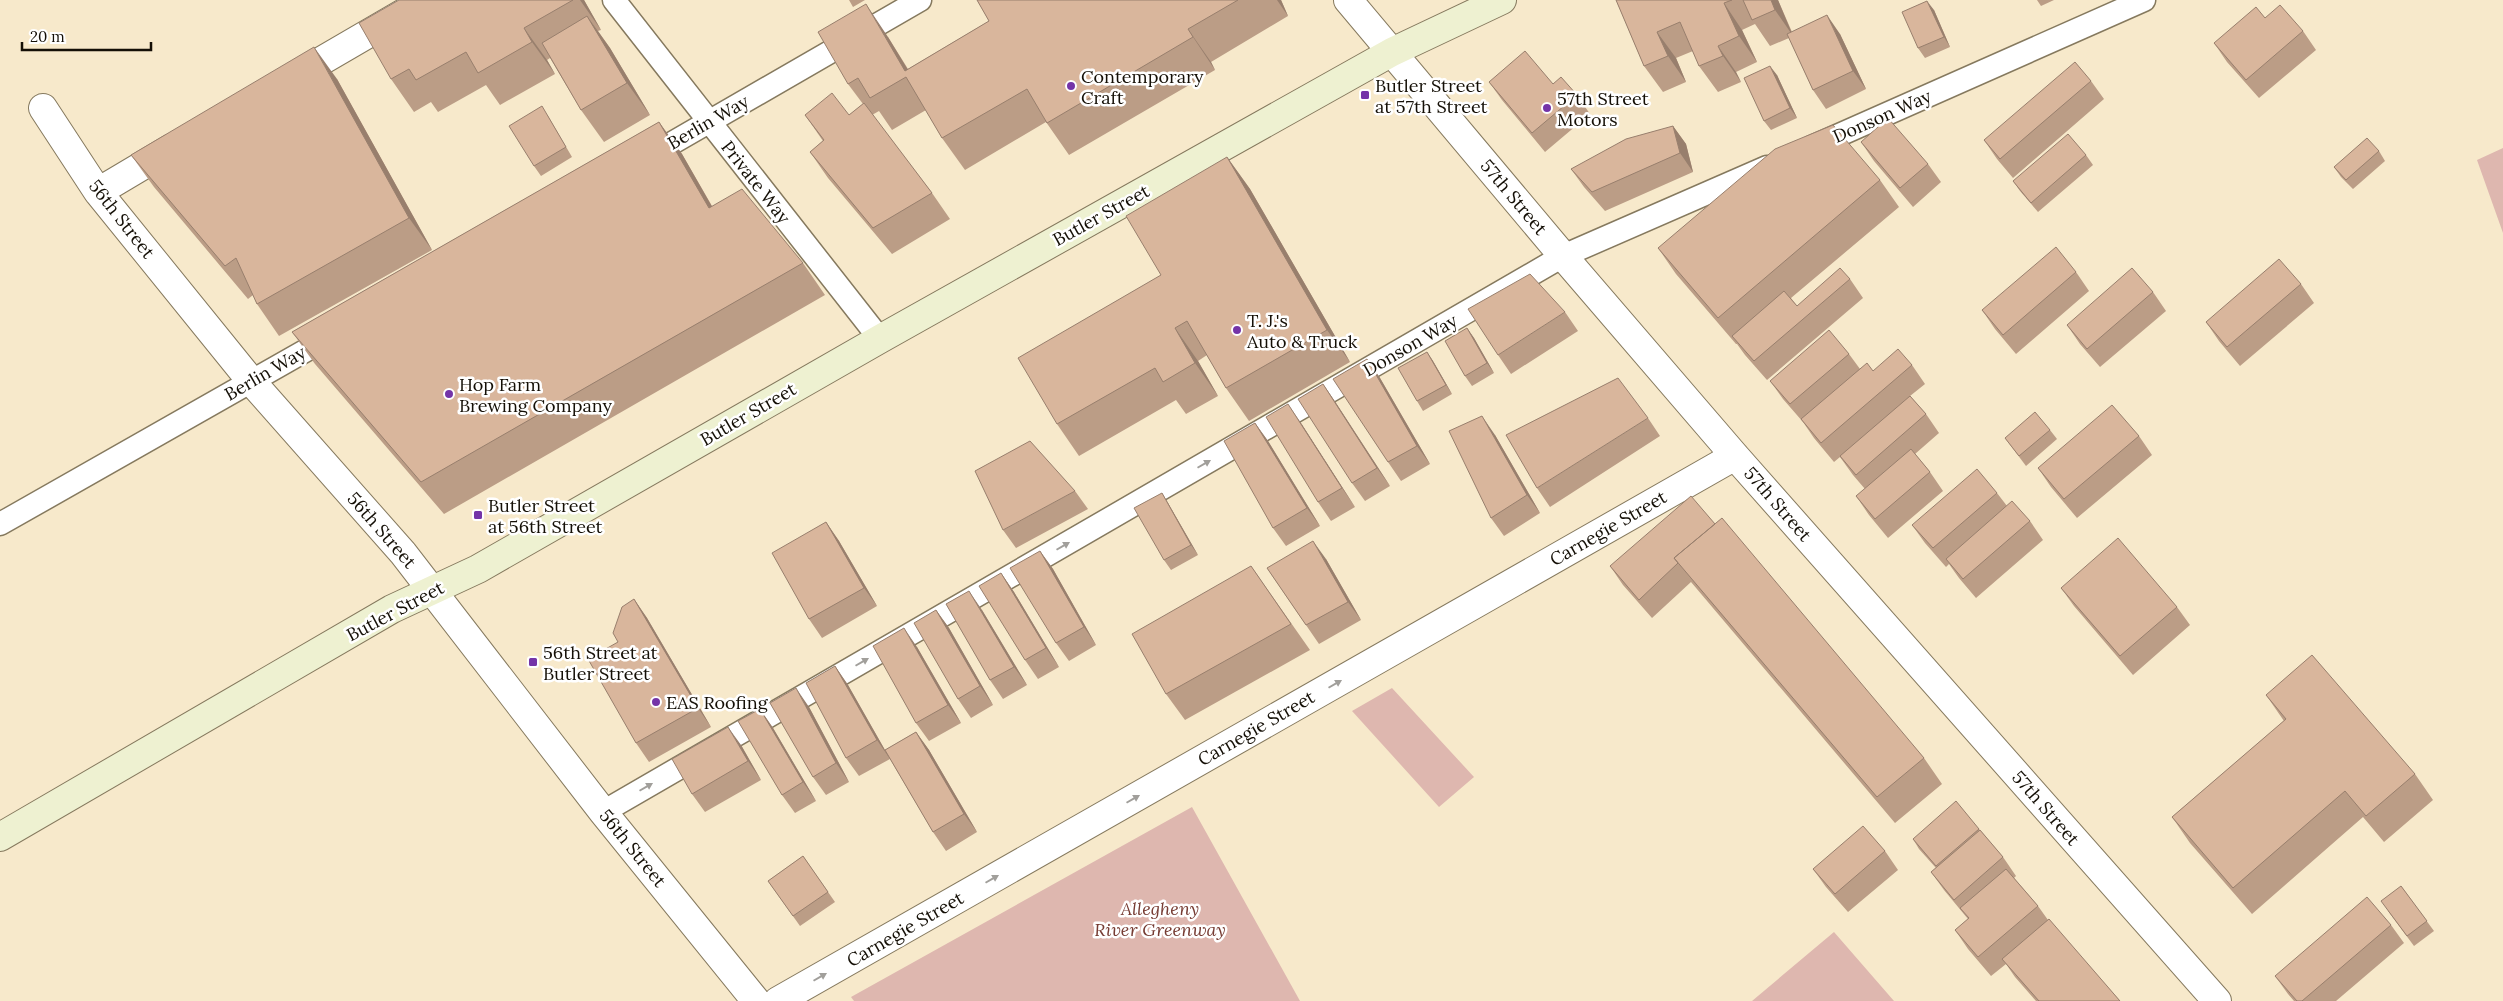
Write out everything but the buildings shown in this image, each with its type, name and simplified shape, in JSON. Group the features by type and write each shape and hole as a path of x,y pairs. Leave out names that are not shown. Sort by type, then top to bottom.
{"main road":[{"name":"Butler Street","path":"0,838 392,609 478,569 880,339 1392,52 1502,0"}],"street":[{"path":"271,91 426,0"},
{"name":"57th Street","path":"1348,0 1563,256 1735,456 2217,1001"},
{"name":"56th Street","path":"43,108 98,192 251,381 403,553 603,812 756,1001"},
{"path":"98,192 193,136"},
{"name":"Carnegie Street","path":"778,1001 1735,456"}],"lane":[{"name":"Private Way","path":"614,0 880,339"},
{"name":"Berlin Way","path":"631,166 920,0"},
{"name":"Donson Way","path":"603,812 1563,256 2144,0"},
{"name":"Berlin Way","path":"0,524 355,322"}],"green space":[{"path":"2503,148 2503,233 2477,160"},
{"path":"1392,688 1474,777 1439,807 1352,711"},
{"name":"Allegheny River Greenway","path":"1192,807 1300,1001 854,1001 851,997"},
{"path":"1834,932 1894,1001 1752,1001"}],"place":[{"name":"Contemporary Craft","path":"1071,86"},
{"name":"Butler Street at 57th Street","path":"1365,95"},
{"name":"57th Street Motors","path":"1547,108"},
{"name":"T. J.'s Auto & Truck","path":"1237,330"},
{"name":"Hop Farm Brewing Company","path":"449,394"},
{"name":"Butler Street at 56th Street","path":"478,515"},
{"name":"56th Street at Butler Street","path":"533,662"},
{"name":"EAS Roofing","path":"656,702"}]}
